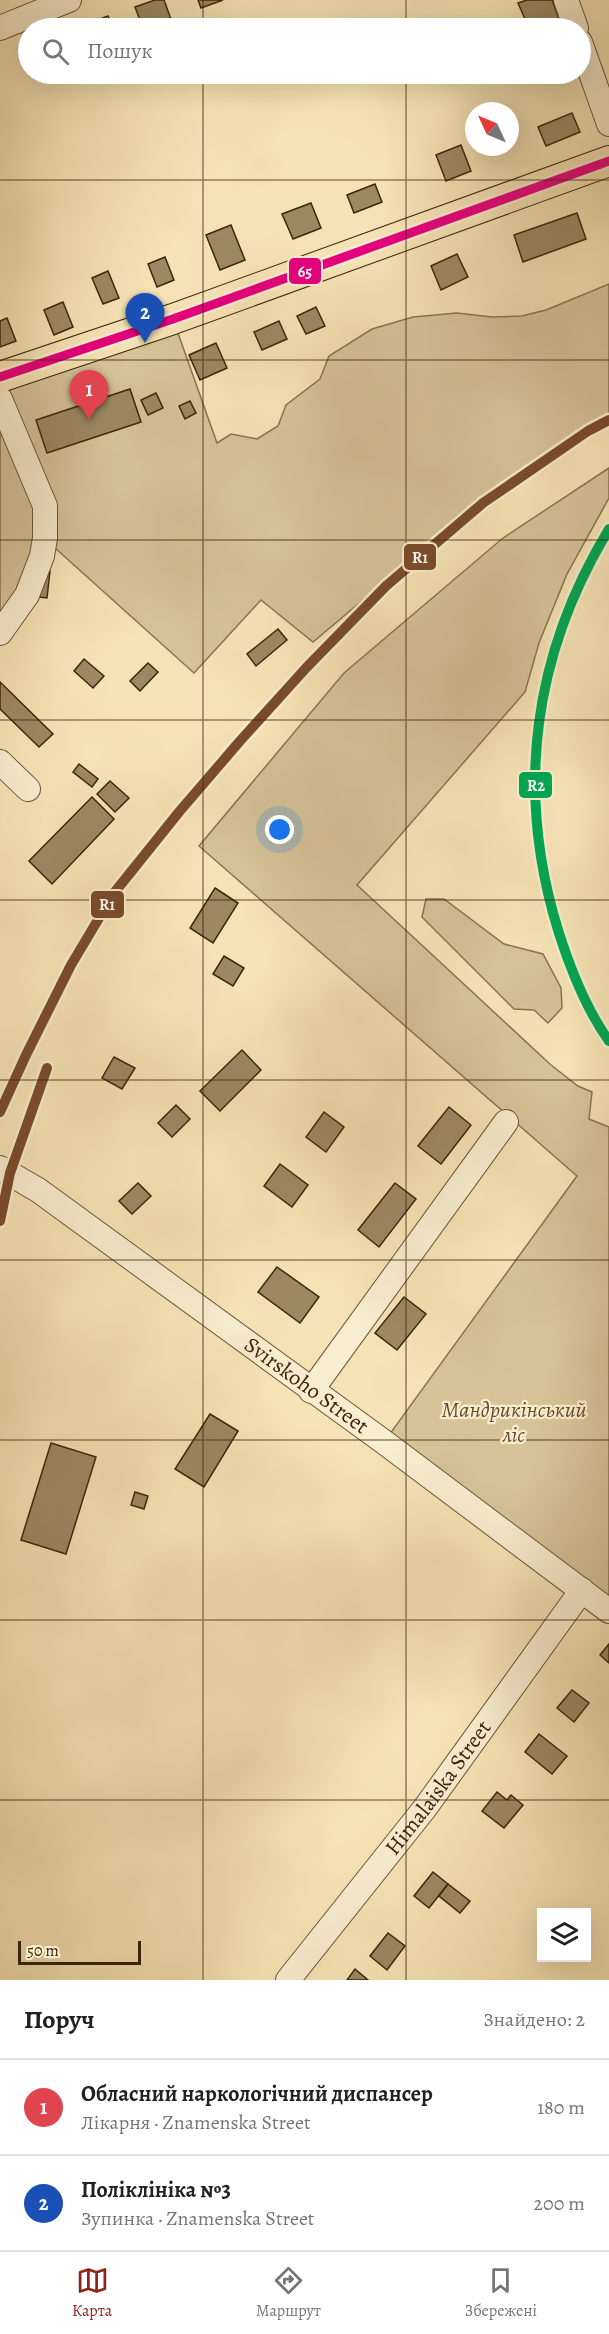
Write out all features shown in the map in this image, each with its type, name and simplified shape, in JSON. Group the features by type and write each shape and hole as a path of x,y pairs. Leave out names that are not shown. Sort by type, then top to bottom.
{"main road":[{"path":"0,377 173,319 609,161"}],"street":[{"path":"25,18 69,0"},
{"path":"566,0 572,18"},
{"path":"0,28 18,21"},
{"path":"591,73 609,124"},
{"path":"0,399 45,506 45,517 42,556 27,596 0,633"},
{"path":"0,762 28,789"},
{"path":"311,1391 506,1122"},
{"name":"Svirskoho Street","path":"0,1168 38,1190 384,1442 609,1611"},
{"name":"Himalaiska Street","path":"288,1980 425,1808 582,1590"}],"green space":[{"path":"609,284 609,419 477,504 313,642 261,600 194,673 45,539 0,633 0,377 173,319 217,443 231,434 257,439 278,426 286,405 320,379 329,356 372,329 413,317 457,313 492,317 522,316 546,310"},
{"name":"Мандрикінський ліс","path":"609,468 609,498 567,574 539,643 525,692 357,885 551,1065 578,1086 592,1092 589,1119 609,1127 609,1611 384,1442 577,1176 199,846 344,673 503,538"},
{"path":"426,899 444,899 504,944 543,954 561,988 562,1008 548,1023 534,1010 514,1009 422,917"}],"building":[{"path":"155,0 164,0 171,18 139,18 135,7"},
{"path":"198,0 223,0 201,8"},
{"path":"527,0 552,0 559,18 525,18 518,3"},
{"path":"572,113 580,132 546,146 538,127"},
{"path":"461,145 471,171 446,181 436,155"},
{"path":"375,184 382,202 354,213 347,195"},
{"path":"311,203 321,228 293,239 282,214"},
{"path":"577,213 586,239 523,262 514,235"},
{"path":"231,225 245,260 220,270 206,235"},
{"path":"457,254 468,277 441,290 431,266"},
{"path":"165,257 174,280 157,287 148,264"},
{"path":"108,271 119,298 103,304 92,278"},
{"path":"63,302 73,327 54,335 44,310"},
{"path":"316,307 325,326 306,334 297,316"},
{"path":"7,318 16,341 0,347 0,321"},
{"path":"279,321 287,339 262,350 254,332"},
{"path":"216,343 227,368 200,380 189,355"},
{"path":"130,389 141,422 47,453 36,420"},
{"path":"156,393 163,408 148,415 141,400"},
{"path":"190,401 196,413 185,419 179,406"},
{"path":"42,570 50,571 47,598 39,597"},
{"path":"278,629 287,640 256,666 247,654"},
{"path":"84,659 104,676 93,688 74,671"},
{"path":"148,663 158,672 140,691 130,681"},
{"path":"0,682 53,734 39,747 0,709"},
{"path":"79,764 98,779 92,787 73,772"},
{"path":"110,781 129,798 115,812 97,794"},
{"path":"92,797 114,819 52,884 29,861"},
{"path":"215,888 238,903 213,943 190,928"},
{"path":"224,956 244,968 233,986 213,974"},
{"path":"242,1050 261,1070 220,1111 200,1091"},
{"path":"114,1057 135,1068 122,1089 102,1078"},
{"path":"176,1105 190,1119 172,1137 158,1123"},
{"path":"449,1107 471,1125 441,1164 418,1146"},
{"path":"324,1112 344,1127 326,1152 306,1137"},
{"path":"280,1164 308,1185 292,1207 264,1186"},
{"path":"138,1183 151,1196 132,1214 119,1201"},
{"path":"395,1183 416,1199 379,1247 358,1230"},
{"path":"277,1267 319,1297 300,1323 258,1292"},
{"path":"404,1297 426,1314 397,1350 375,1333"},
{"path":"210,1414 238,1431 204,1487 175,1469"},
{"path":"51,1443 96,1457 66,1554 21,1540"},
{"path":"135,1492 148,1496 144,1509 131,1505"},
{"path":"609,1644 609,1663 600,1655"},
{"path":"572,1690 589,1703 574,1722 557,1708"},
{"path":"539,1734 567,1756 552,1774 525,1752"},
{"path":"497,1792 507,1800 511,1795 523,1805 504,1828 482,1811"},
{"path":"433,1872 448,1884 429,1908 414,1896"},
{"path":"448,1884 470,1901 460,1913 439,1896"},
{"path":"388,1933 405,1946 387,1970 370,1956"},
{"path":"355,1969 368,1980 347,1980"}],"transit line":[{"name":"65","path":"0,377 173,319 609,161"},
{"name":"R1","path":"0,1112 71,965 114,893 240,741 306,668 386,586 483,503 588,431 609,420"},
{"name":"R2","path":"609,529 583,576 563,625 548,674 539,724 535,775 537,826 545,878 558,930 579,988 609,1041"},
{"name":"R1","path":"0,1221 10,1173 47,1068"}],"place":[{"name":"Поліклініка №3","path":"145,343"},
{"name":"Обласний наркологічний диспансер","path":"89,420"}]}
